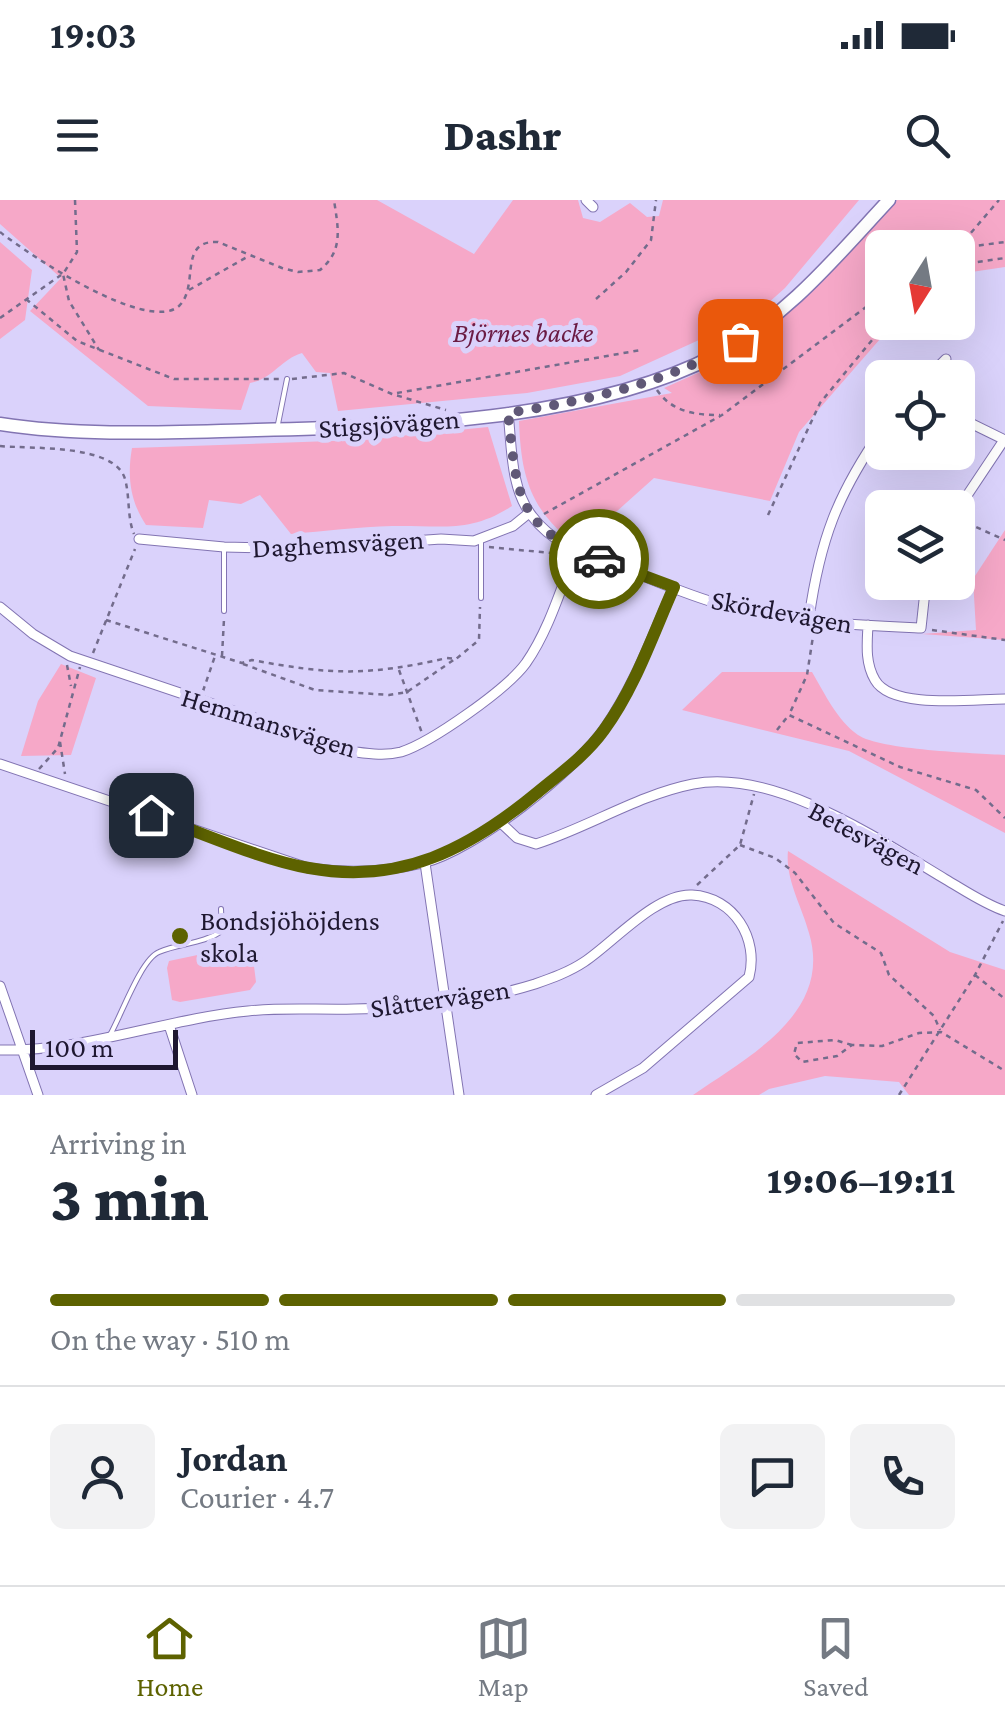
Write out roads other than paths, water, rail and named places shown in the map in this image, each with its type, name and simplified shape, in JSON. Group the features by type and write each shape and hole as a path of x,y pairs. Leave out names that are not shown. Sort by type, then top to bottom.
{"main road":[{"name":"Stigsjövägen","path":"0,424 119,432 276,430 508,413 640,386 715,355 790,304 890,200"}],"street":[{"path":"508,413 516,479 532,516"},
{"path":"971,490 1004,440 975,426"},
{"path":"812,619 814,579 833,513 865,456"},
{"name":"Daghemsvägen","path":"139,539 224,548 299,549 411,540 481,540 532,516"},
{"name":"Skördevägen","path":"532,516 555,540 576,550 723,605 812,619 921,628 924,600"},
{"name":"Hemmansvägen","path":"0,607 32,634 84,662 356,752 389,754 426,739 510,680 535,648 576,550"},
{"path":"0,764 308,868 351,871 425,863 500,822 571,766 604,730 629,686 674,587"},
{"path":"868,625 869,666 880,688 891,695 1005,700"},
{"name":"Betesvägen","path":"500,822 517,838 536,844 694,784 717,782 756,788 844,819 1005,913"},
{"path":"425,863 459,1095"},
{"name":"Slåttervägen","path":"0,1050 22,1050 248,1010 391,1008 509,991 562,974 584,962 673,898 690,895 721,904 743,926 753,954 749,977 642,1068 596,1095"},
{"path":"0,986 38,1095"},
{"path":"169,1024 192,1095"}],"lane":[{"path":"276,430 287,379"},
{"path":"481,540 481,598"},
{"path":"224,548 224,611"},
{"path":"110,1035 142,969 155,953 222,932 221,909"}],"place":[{"name":"Bondsjöhöjdens skola","path":"180,936"}],"park label":[{"name":"Björnes backe","path":"523,332"}]}
